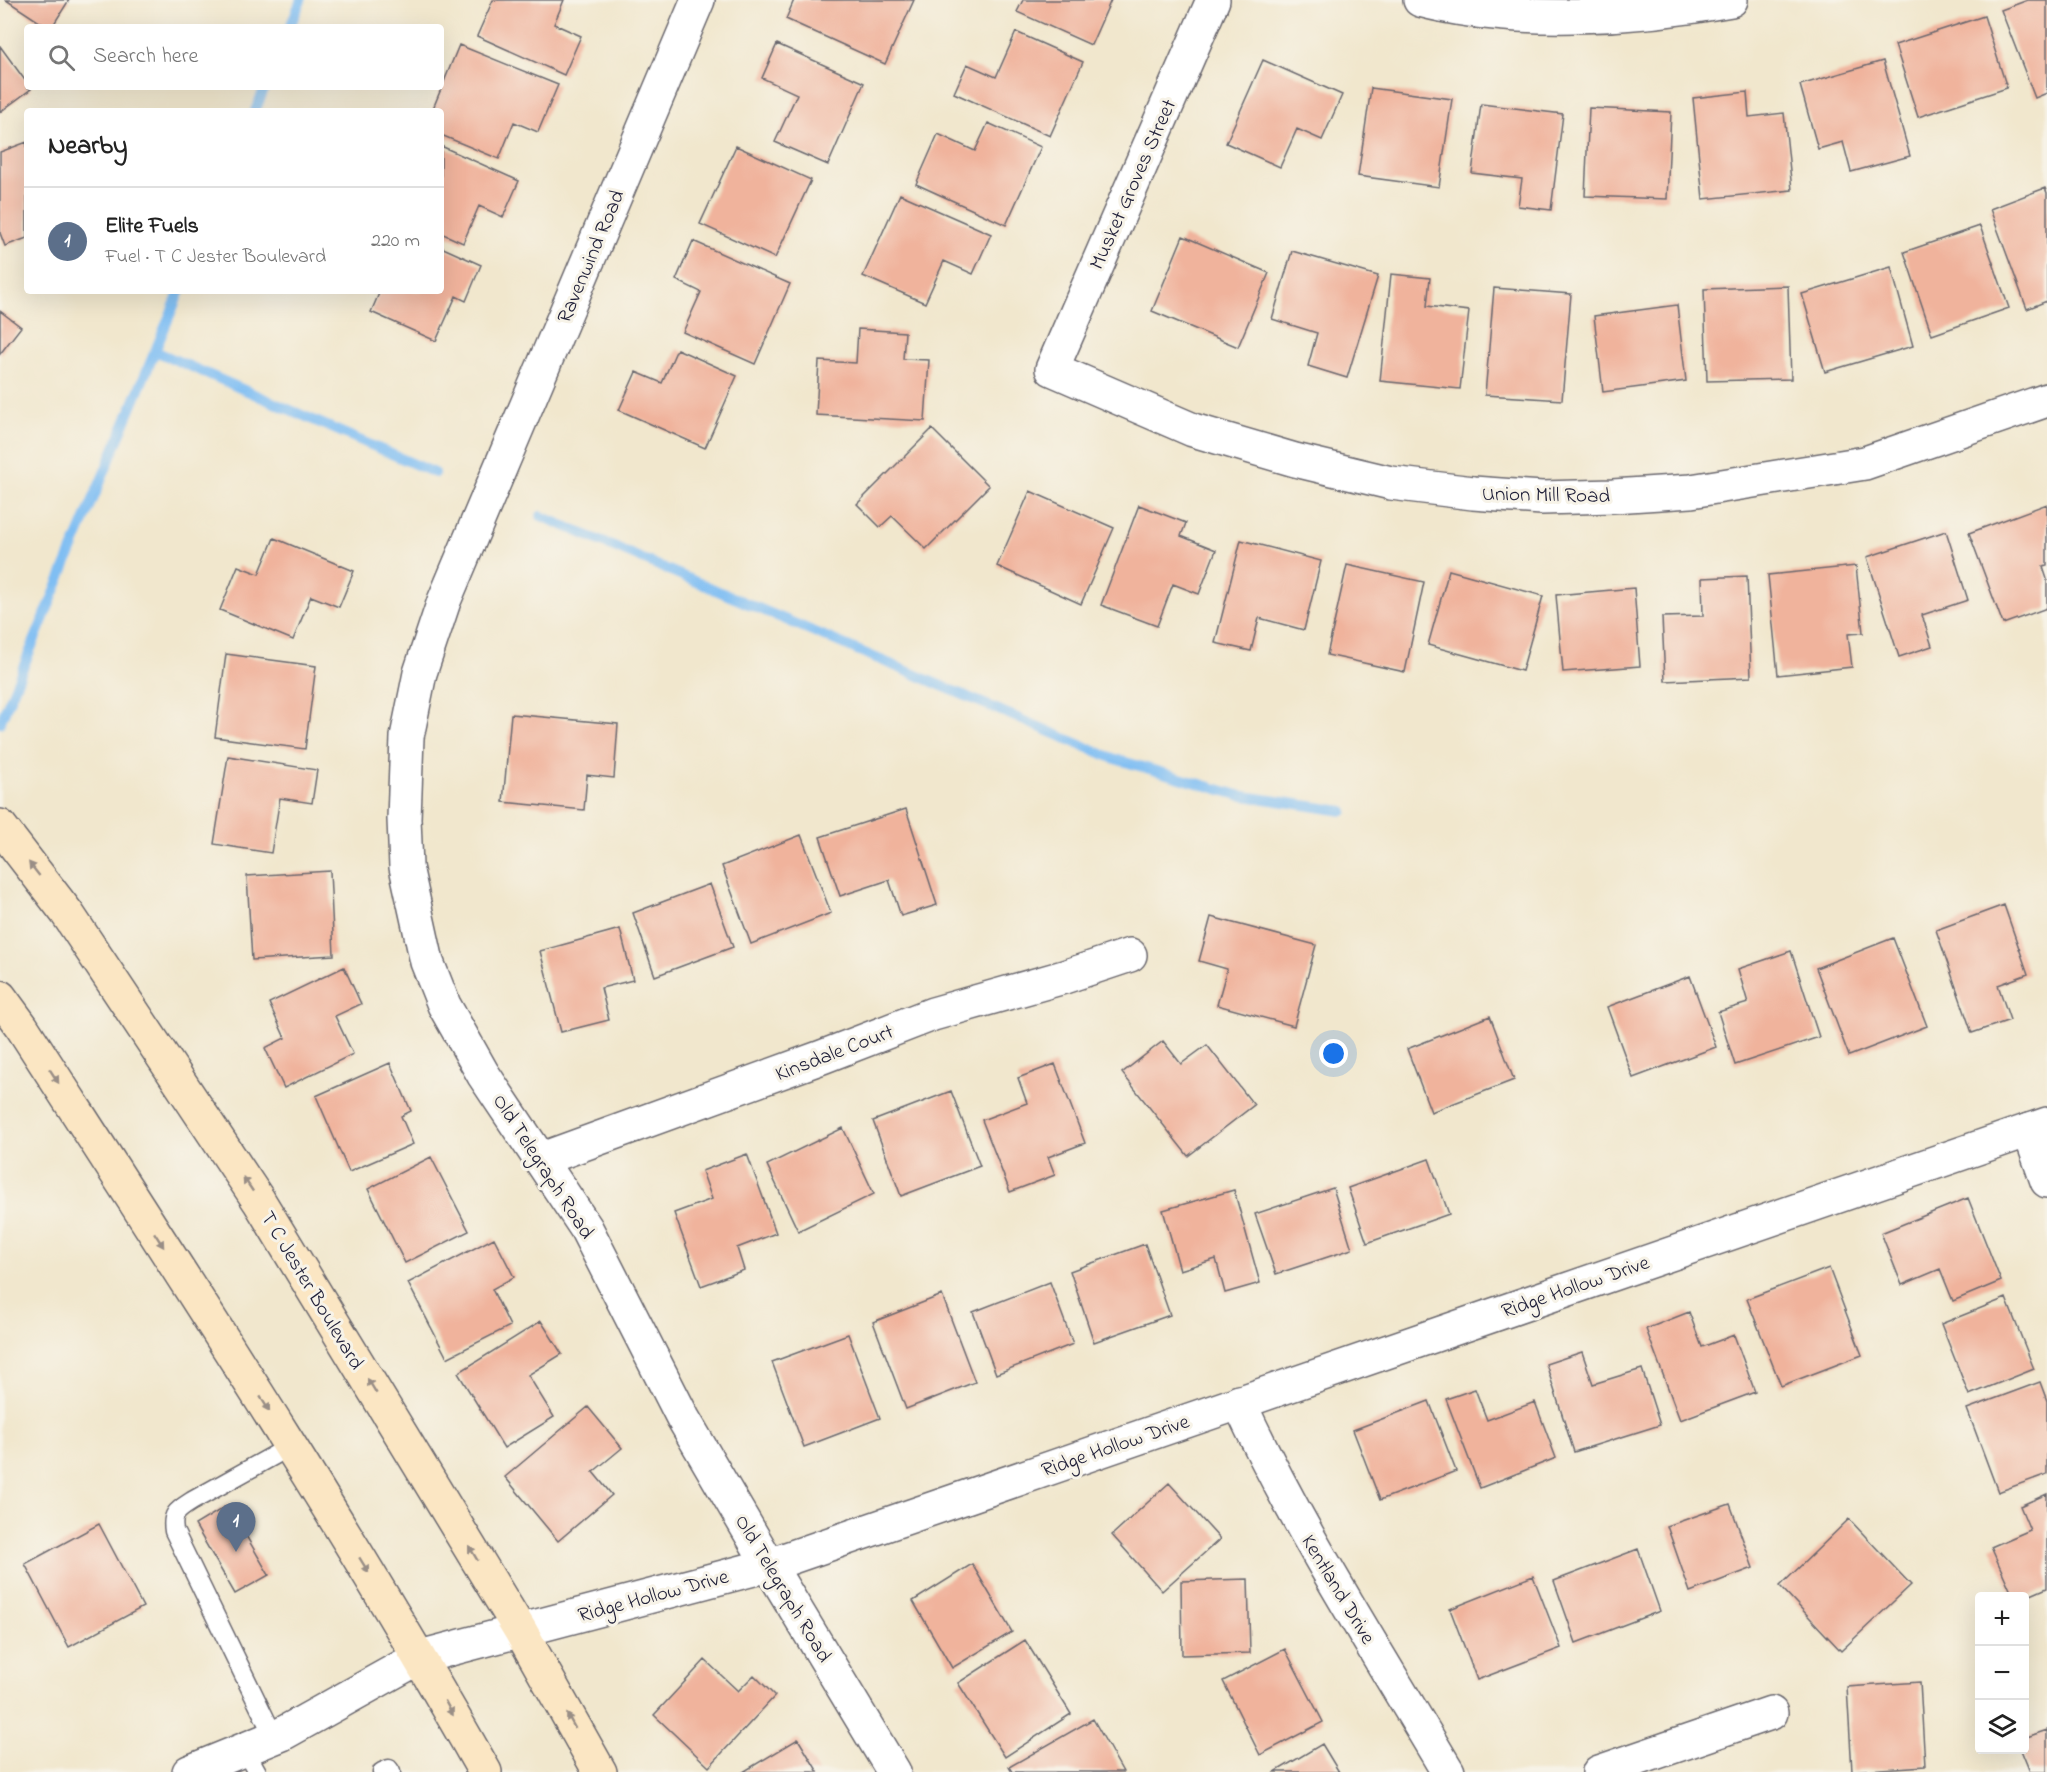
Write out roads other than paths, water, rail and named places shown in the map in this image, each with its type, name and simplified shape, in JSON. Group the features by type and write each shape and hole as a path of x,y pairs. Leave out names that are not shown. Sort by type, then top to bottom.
{"main road":[{"name":"T C Jester Boulevard","path":"0,826 67,913 259,1201 520,1630 600,1772"},
{"path":"0,997 22,1026 291,1446 420,1657 485,1772"}],"street":[{"name":"Ravenwind Road","path":"481,512 698,0"},
{"name":"Musket Groves Street","path":"1052,369 1213,0"},
{"path":"1420,0 1504,14 1573,16 1638,13 1731,0"},
{"name":"Union Mill Road","path":"1052,369 1193,430 1295,460 1391,483 1473,493 1542,498 1614,496 1690,490 1865,463 2047,400"},
{"name":"Old Telegraph Road","path":"481,512 444,601 420,674 407,737 404,819 406,867 427,962 444,1005 483,1074 586,1228 683,1418 894,1772"},
{"name":"Kinsdale Court","path":"542,1160 933,1014 1064,977 1130,955"},
{"path":"2038,1127 2047,1181"},
{"name":"Ridge Hollow Drive","path":"189,1772 258,1753 420,1657 769,1565 2038,1127"},
{"name":"Kentland Drive","path":"1239,1402 1304,1530 1448,1772"},
{"path":"1599,1772 1771,1713"}],"lane":[{"path":"258,1753 174,1531 172,1520 177,1511 192,1501 291,1446"},
{"path":"382,1772 389,1769 391,1772"}],"waterway":[{"path":"291,24 301,0"},
{"path":"256,108 264,90"},
{"path":"0,723 179,294"},
{"path":"155,351 435,473"},
{"path":"541,516 1112,758 1238,795 1343,811"}],"place":[{"name":"Elite Fuels","path":"236,1552"}]}
